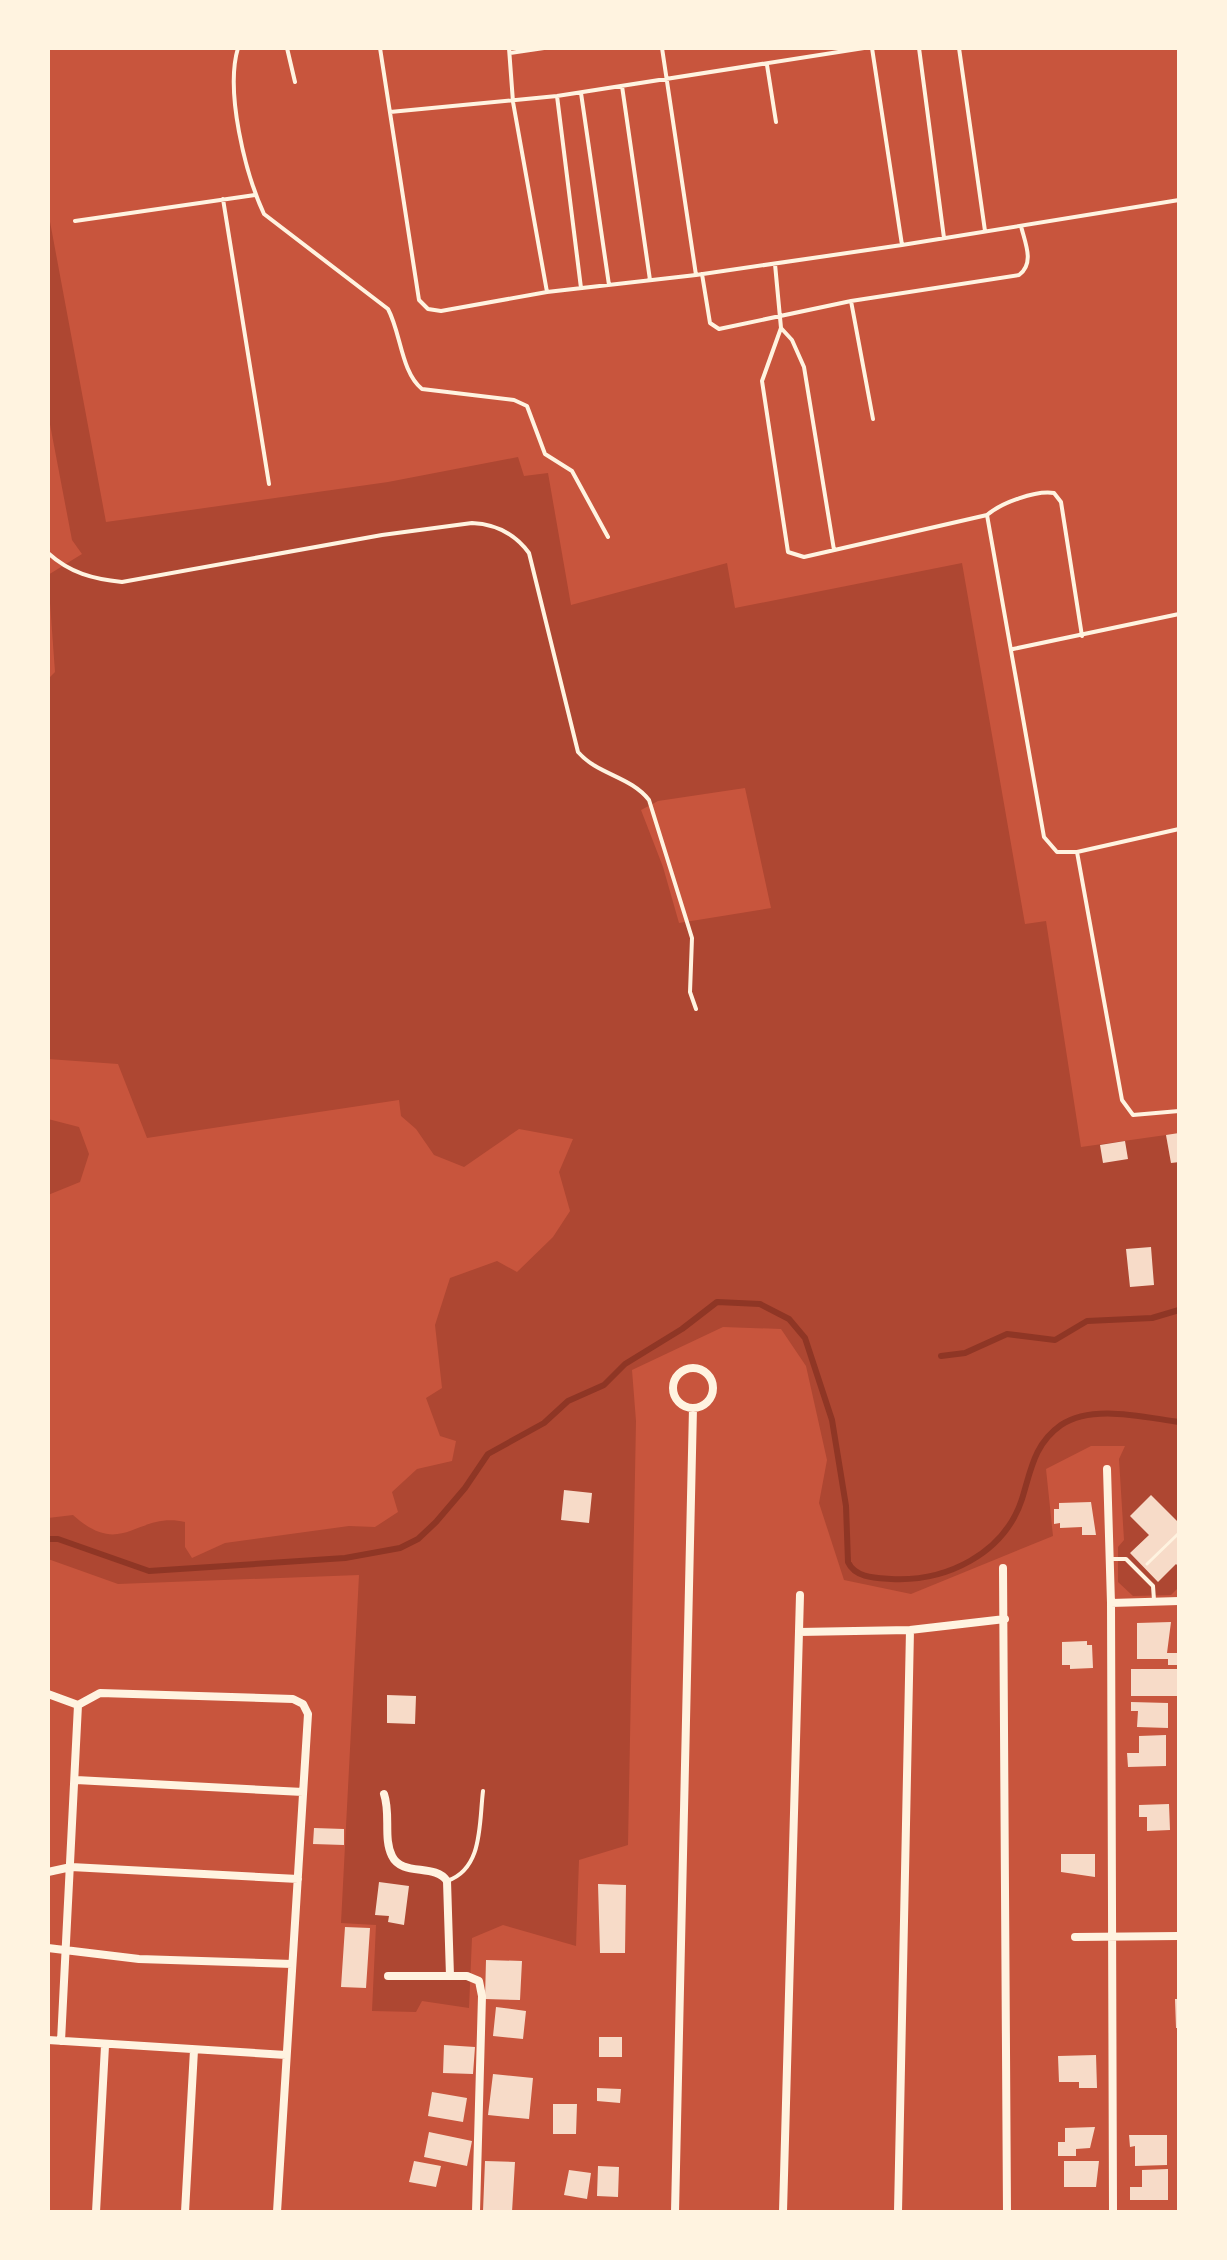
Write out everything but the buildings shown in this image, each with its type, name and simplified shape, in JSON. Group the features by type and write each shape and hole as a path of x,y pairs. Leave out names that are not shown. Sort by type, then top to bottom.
{"street":[{"path":"692,1368 706,1373 713,1387 708,1402 693,1408 678,1402 673,1387 679,1374 692,1368"},
{"path":"675,2212 693,1408"},
{"path":"1107,1469 1111,1603 1113,2212"},
{"path":"1003,1568 1007,2212"},
{"path":"783,2212 800,1595"},
{"path":"1111,1603 1179,1601"},
{"path":"799,1632 910,1630 1005,1619"},
{"path":"898,2212 910,1630"},
{"path":"48,1694 78,1705 100,1693 293,1699 303,1704 308,1714 277,2212"},
{"path":"61,2041 78,1705"},
{"path":"76,1780 303,1792"},
{"path":"384,1794 390,1809 392,1857 398,1864 435,1872 447,1881 450,1976"},
{"path":"48,1872 71,1867 298,1879"},
{"path":"1075,1937 1179,1936"},
{"path":"48,1948 139,1959 292,1964"},
{"path":"388,1976 467,1976 479,1981 482,1996 476,2212"},
{"path":"48,2040 105,2046 286,2055"},
{"path":"96,2212 105,2046"},
{"path":"185,2212 194,2050"}],"lane":[{"path":"238,48 232,86 255,195 264,214 388,309 397,325 413,381 422,389 514,400 527,406 545,454 572,471 608,537"},
{"path":"287,48 295,82"},
{"path":"380,48 419,300 428,309 441,311 547,292 775,264 1179,200"},
{"path":"544,48 509,50 513,102 547,292"},
{"path":"662,48 699,275 713,328 851,301 1019,275 1026,269 1029,260 1021,226"},
{"path":"390,112 581,93 864,48"},
{"path":"872,48 902,245"},
{"path":"919,48 944,238"},
{"path":"959,48 985,231"},
{"path":"767,65 776,122"},
{"path":"622,86 650,280"},
{"path":"581,93 609,285"},
{"path":"557,96 581,288"},
{"path":"75,221 255,195"},
{"path":"223,199 269,484"},
{"path":"775,264 781,328 762,381 785,546 795,556 834,550 987,515 996,508 1044,492 1058,496 1082,636"},
{"path":"851,301 873,419"},
{"path":"781,328 792,340 804,367 834,550"},
{"path":"987,515 1044,837 1057,852 1077,852 1179,829"},
{"path":"48,553 73,571 95,580 122,582 382,535 472,523 485,524 517,538 529,553 578,752 586,762 637,785 649,800 692,938 690,992 696,1009"},
{"path":"1013,649 1179,614"},
{"path":"1077,852 1122,1100 1133,1115 1179,1111"},
{"path":"1110,1560 1126,1559 1153,1586 1154,1602"},
{"path":"447,1881 463,1876 472,1863 483,1791"}],"path":[{"path":"1179,1476 1179,1496"},
{"path":"1138,1572 1179,1533"}],"shaded area":[{"path":"48,211 106,522 388,482 518,457 524,476 548,473 571,605 727,563 735,608 962,563 1025,924 1046,921 1081,1147 1166,1135 1171,1163 1179,1162 1179,1587 1171,1595 1133,1596 1118,1582 1118,1547 1124,1540 1119,1459 1125,1446 1091,1446 1046,1469 1053,1536 911,1594 844,1580 819,1503 827,1460 806,1366 781,1329 723,1327 632,1370 636,1421 628,1845 579,1860 576,1946 503,1925 472,1938 469,2008 422,2001 416,2012 372,2011 376,1925 341,1923 359,1575 118,1584 48,1559 48,1518 73,1515 90,1528 105,1534 117,1534 168,1520 185,1522 185,1547 192,1558 225,1543 349,1526 375,1527 398,1512 392,1492 417,1469 452,1461 456,1441 440,1436 426,1398 442,1388 435,1325 450,1278 497,1261 517,1272 553,1237 570,1211 559,1172 573,1139 519,1129 464,1167 434,1155 416,1129 401,1116 399,1100 147,1138 118,1064 48,1059 48,679 55,672 48,575 82,554 72,540 48,414","holes":["745,788 771,908 679,923 663,867 641,810 658,801"]},
{"path":"48,1119 79,1127 89,1154 80,1182 48,1195"}],"waterway":[{"path":"48,1539 58,1539 149,1571 345,1558 400,1548 418,1539 436,1522 488,1454 544,1423 568,1401 604,1385 625,1364 682,1329 717,1302 760,1304 789,1319 805,1338 832,1420 846,1506 848,1562 866,1576 891,1579 932,1576 952,1570 987,1549 1002,1535 1013,1518 1039,1449 1052,1432 1073,1419 1087,1415 1118,1414 1179,1422"},
{"path":"941,1356 965,1353 1007,1334 1055,1340 1087,1321 1152,1318 1179,1310"}]}
